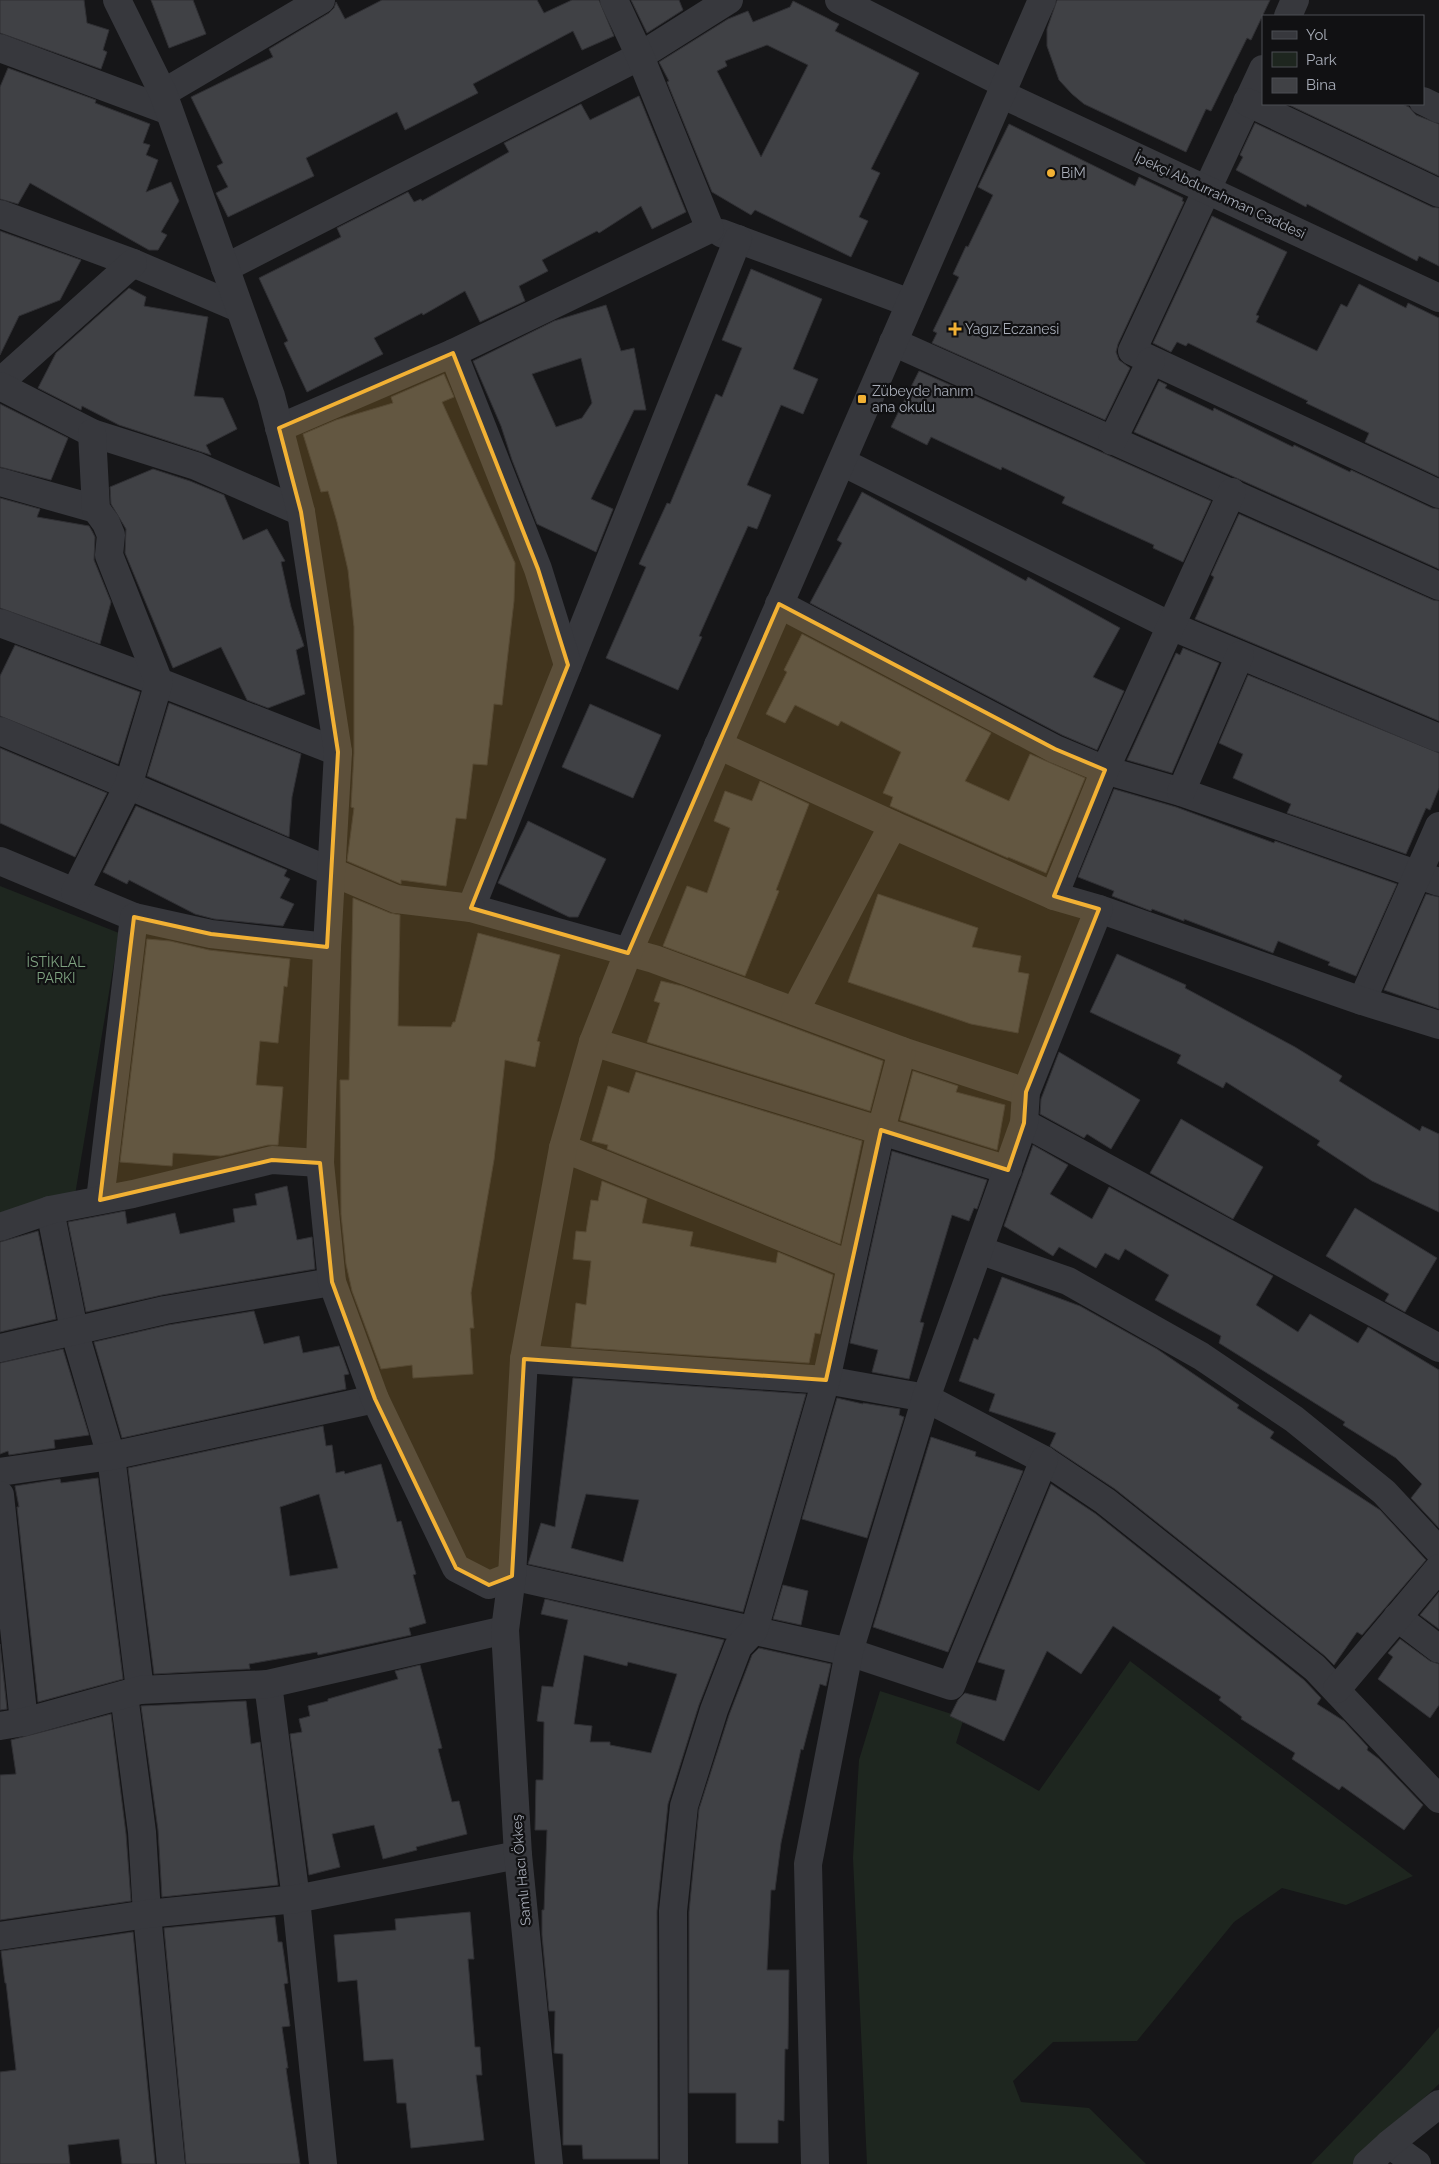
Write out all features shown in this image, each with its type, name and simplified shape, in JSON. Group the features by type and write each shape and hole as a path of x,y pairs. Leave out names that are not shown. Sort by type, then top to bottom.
{"street":[{"path":"117,0 166,102 272,396 301,512 338,752 327,947 320,1163 332,1282 375,1399 456,1568 489,1585 512,1576 849,1652 951,1686 1044,1460"},
{"path":"166,102 321,0"},
{"path":"614,0 640,56 710,229"},
{"path":"225,268 640,56 729,0"},
{"name":"İpekçi Abdurrahman Caddesi","path":"839,0 1003,89 1207,189 1439,298"},
{"name":"Samlı Hacı Ökkeş","path":"549,2164 518,1855 505,1630 512,1576 524,1359 563,1148 593,1042 628,953 1042,0"},
{"path":"1288,15 1295,0"},
{"path":"0,48 166,102"},
{"path":"1262,71 1132,351 1439,494"},
{"path":"1247,102 1439,193"},
{"path":"1424,102 1439,109"},
{"path":"0,214 133,262 240,308"},
{"path":"279,428 453,353 710,229 910,303"},
{"path":"471,908 738,239"},
{"path":"0,382 133,262"},
{"path":"893,342 1439,586"},
{"path":"453,353 538,569 568,665"},
{"path":"1112,441 1151,361"},
{"path":"0,386 92,433 196,466 301,512"},
{"path":"75,892 128,786 159,682 110,555 111,536 106,522 96,509 92,433"},
{"path":"842,462 1171,626 1439,738"},
{"path":"0,482 96,509"},
{"path":"1054,896 1105,770 1232,492"},
{"path":"778,604 1055,749 1105,770 1181,792 1429,878"},
{"path":"0,623 159,682 338,752"},
{"path":"1181,792 1240,656"},
{"path":"0,731 396,898 471,908 654,960 902,1051 1026,1092"},
{"path":"718,745 1054,896 1099,909 1439,1026"},
{"path":"794,1011 893,825"},
{"path":"1362,1001 1429,878 1439,826"},
{"path":"0,861 134,917 211,934 327,947"},
{"path":"815,2164 808,1864 849,1652 926,1398 1024,1123 1026,1092 1099,909"},
{"path":"100,1200 134,917"},
{"path":"593,1042 1008,1170"},
{"path":"674,2164 673,1911 684,1806 714,1710 738,1647 754,1630 826,1380 881,1130 902,1051"},
{"path":"1024,1123 1439,1348"},
{"path":"563,1148 851,1265"},
{"path":"0,1227 50,1210 272,1160 320,1163"},
{"path":"50,1210 74,1330 111,1456 132,1692 147,1914 170,2164"},
{"path":"979,1250 1068,1281 1201,1356 1294,1419 1384,1492 1439,1551"},
{"path":"0,1348 166,1310 332,1282"},
{"path":"524,1359 826,1380 926,1398 1044,1460 1105,1501 1315,1668 1439,1799"},
{"path":"0,1472 111,1456 375,1399"},
{"path":"0,1495 12,1724 132,1692 268,1684 505,1630"},
{"path":"1337,1690 1439,1568"},
{"path":"1398,1617 1439,1648"},
{"path":"268,1684 296,1898 324,2164"},
{"path":"0,1936 147,1914 296,1898 518,1855"},
{"path":"1367,2164 1439,2104"},
{"path":"1389,2144 1417,2164"}],"highlighted area":[{"path":"453,353 538,569 568,665 471,908 628,953 779,604 1055,749 1105,770 1054,896 1099,909 1026,1092 1024,1123 1008,1170 881,1130 826,1380 524,1359 512,1576 489,1585 456,1568 375,1399 332,1282 320,1163 272,1160 100,1200 134,917 211,934 327,947 338,752 301,512 279,428"}],"green space":[{"name":"İSTİKLAL PARKI","path":"0,886 119,933 75,1195 0,1230"},
{"path":"1130,1661 1413,1876 1346,1905 1282,1888 1234,1922 1137,2041 1053,2042 1013,2081 1021,2102 1089,2108 1146,2164 867,2164 853,1858 859,1760 880,1691 964,1718 956,1743 1039,1791"},
{"path":"1439,2027 1439,2084 1354,2164 1311,2164 1405,2066"}],"building":[{"path":"0,0 84,0 87,23 109,30 103,50 107,52 101,69 0,33"},
{"path":"151,0 193,0 206,34 169,48"},
{"path":"382,0 537,0 544,13 572,0 599,0 614,36 582,50 573,31 473,84 478,93 405,130 397,112 306,158 314,176 228,217 216,193 228,187 217,166 223,163 191,97 273,57 269,49 329,13 334,8 336,2 345,19"},
{"path":"631,0 679,0 683,10 647,33"},
{"path":"1057,0 1270,0 1251,40 1247,38 1211,111 1206,109 1186,152 1084,104 1072,94 1059,80 1047,46 1047,29"},
{"path":"793,1 839,24 835,31 919,73 871,169 880,173 859,217 868,221 851,257 755,210 751,215 712,192 667,82 669,81 659,62 728,19 748,11 753,22 790,7","holes":["767,45 808,65 761,157 717,71 727,66 725,61"]},
{"path":"8,68 96,100 95,103 150,124 143,143 150,145 146,155 158,160 146,192 171,182 179,201 161,232 167,235 158,250 149,250 30,183 18,204 0,199 0,87"},
{"path":"639,96 686,212 652,229 641,206 599,233 597,231 542,260 548,271 519,286 525,301 480,322 465,291 423,315 422,313 374,338 383,354 307,392 284,343 288,341 259,278 341,237 337,228 408,192 414,202 421,199 422,201 509,152 504,143 581,104 590,120"},
{"path":"1289,105 1404,105 1409,107 1416,115 1439,124 1439,176"},
{"path":"1255,123 1432,207 1439,208 1439,266 1419,256 1417,261 1307,204 1306,207 1236,170 1243,157 1240,155"},
{"path":"1009,124 1135,186 1139,177 1183,198 1182,201 1184,202 1118,344 1116,352 1119,360 1130,368 1105,420 932,343 937,333 933,331 959,277 953,274 993,195 978,187"},
{"path":"1212,216 1287,252 1256,315 1259,316 1256,322 1317,351 1341,304 1347,307 1359,284 1406,308 1408,303 1439,318 1439,477 1365,442 1369,433 1188,343 1186,346 1177,342 1171,352 1153,343"},
{"path":"0,231 81,260 60,300 19,316 0,355"},
{"path":"751,269 822,299 793,369 818,379 803,414 781,405 747,485 771,495 757,529 748,526 699,636 702,637 678,690 606,658 646,567 639,564 667,503 670,504 716,394 722,397 742,348 722,340"},
{"path":"129,288 146,297 144,306 208,317 194,396 223,398 237,429 206,445 211,455 119,425 82,406 81,410 38,388 56,353"},
{"path":"606,305 621,351 634,348 646,410 634,410 591,499 613,509 596,552 537,524 501,426 473,361 554,321","holes":["581,358 592,403 582,418 556,427 532,374"]},
{"path":"919,371 1211,501 1183,562 1153,548 1154,545 1062,503 1065,497 1002,467 1001,470 931,437 927,445 891,427"},
{"path":"444,374 454,397 442,402 515,563 514,601 502,705 494,704 487,765 473,764 466,819 456,818 446,886 401,880 401,884 347,861 354,808 351,807 354,753 354,627 348,570 337,522 328,491 321,492 303,434 336,420 393,403 391,397"},
{"path":"1159,381 1167,385 1165,388 1213,411 1214,408 1293,447 1294,445 1350,472 1351,470 1432,508 1439,509 1439,569 1134,432"},
{"path":"0,404 68,438 51,480 0,467"},
{"path":"153,469 224,495 243,540 267,529 285,561 281,562 291,607 304,646 296,650 305,694 268,708 247,700 221,647 173,668 125,553 126,529 111,504 110,487"},
{"path":"862,492 1026,581 1028,577 1120,628 1093,677 1124,691 1097,750 1062,735 810,603 842,543 837,540"},
{"path":"0,498 40,509 37,517 89,526 95,537 94,560 111,602 100,644 0,608"},
{"path":"1239,514 1439,601 1439,721 1195,619 1214,577 1211,575"},
{"path":"802,634 991,733 965,781 1009,801 1030,754 1085,778 1046,873 890,806 893,797 883,793 901,752 841,721 838,726 795,705 785,723 766,714 787,672 784,670"},
{"path":"15,645 140,692 118,764 0,716 0,676"},
{"path":"1183,648 1219,663 1172,773 1127,760 1176,653 1180,655"},
{"path":"1248,675 1439,753 1439,788 1430,810 1426,808 1406,854 1287,813 1291,804 1233,778 1243,754 1219,743"},
{"path":"169,703 301,754 292,797 289,837 147,776"},
{"path":"590,704 661,735 633,798 562,767"},
{"path":"0,748 107,793 75,857 0,823"},
{"path":"760,781 809,804 776,890 779,891 745,976 663,946 687,886 707,893 730,828 714,821 725,791 752,801"},
{"path":"1114,789 1176,807 1274,843 1275,841 1397,884 1356,976 1328,965 1330,962 1278,941 1273,953 1184,919 1184,921 1152,909 1151,911 1112,896 1114,891 1078,877"},
{"path":"136,806 287,870 284,876 290,879 280,898 294,904 283,926 214,919 195,914 129,880 127,884 103,872"},
{"path":"528,821 606,859 578,917 569,917 498,883"},
{"path":"878,894 978,928 972,947 1021,956 1018,972 1029,974 1018,1033 971,1024 848,982"},
{"path":"1426,894 1439,897 1439,1009 1384,990"},
{"path":"353,898 390,913 400,915 398,1026 451,1027 453,1022 455,1022 478,933 560,955 537,1041 540,1042 535,1067 505,1060 494,1160 471,1293 474,1328 470,1328 473,1374 413,1378 412,1365 381,1369 352,1291 346,1264 341,1214 340,1080 349,1080"},
{"path":"147,939 170,941 209,950 290,959 287,987 284,986 278,1043 260,1041 256,1085 283,1087 278,1145 268,1145 221,1156 173,1153 172,1166 120,1162"},
{"path":"1117,954 1186,985 1185,988 1295,1047 1342,1076 1339,1081 1420,1131 1422,1126 1439,1134 1439,1212 1372,1181 1317,1145 1320,1141 1226,1082 1223,1088 1177,1063 1181,1055 1090,1012"},
{"path":"661,981 682,986 883,1061 870,1111 647,1042 660,1003 654,1001"},
{"path":"1059,1052 1140,1100 1111,1149 1087,1134 1084,1138 1040,1114 1041,1099"},
{"path":"913,1071 958,1086 956,1092 1005,1105 997,1150 900,1120"},
{"path":"636,1072 862,1141 840,1244 607,1149 608,1145 592,1141 608,1086 629,1093"},
{"path":"1181,1119 1263,1167 1233,1219 1150,1173"},
{"path":"1033,1145 1068,1165 1050,1194 1092,1219 1109,1187 1273,1276 1256,1305 1298,1332 1310,1314 1358,1343 1368,1327 1439,1370 1439,1528 1411,1498 1422,1484 1396,1458 1343,1425 1345,1422 1219,1343 1221,1336 1155,1300 1169,1275 1125,1249 1119,1260 1105,1253 1096,1268 1059,1247 1053,1256 1004,1226"},
{"path":"892,1151 987,1180 977,1209 974,1208 969,1221 952,1215 920,1322 924,1323 909,1379 872,1372 878,1350 850,1343"},
{"path":"602,1181 647,1199 642,1223 693,1232 690,1246 776,1263 778,1252 833,1275 820,1334 815,1333 809,1363 571,1347 576,1303 586,1305 591,1261 573,1259 576,1231 586,1232 591,1200 598,1201"},
{"path":"287,1186 297,1240 312,1237 315,1269 162,1295 86,1312 68,1222 125,1211 127,1224 175,1213 180,1234 235,1222 233,1209 257,1205 255,1194"},
{"path":"1355,1208 1437,1258 1405,1312 1385,1301 1389,1294 1326,1256"},
{"path":"38,1231 56,1319 0,1332 0,1242"},
{"path":"1002,1277 1080,1306 1157,1349 1239,1405 1237,1408 1274,1432 1270,1438 1380,1510 1426,1560 1362,1635 1357,1632 1334,1665 1115,1489 1050,1446 1056,1433 989,1411 995,1394 959,1381 974,1338 978,1340"},
{"path":"254,1311 264,1344 299,1336 303,1353 339,1346 349,1374 344,1375 346,1389 122,1438 94,1342 168,1325"},
{"path":"63,1349 89,1435 54,1440 55,1448 9,1455 8,1451 0,1454 0,1363"},
{"path":"573,1378 806,1394 743,1612 528,1564 541,1523 555,1527","holes":["586,1494 639,1500 623,1562 571,1548"]},
{"path":"837,1398 900,1409 899,1415 904,1417 867,1538 802,1519"},
{"path":"323,1426 326,1446 332,1445 336,1473 344,1471 345,1474 381,1464 397,1522 401,1521 416,1574 413,1575 426,1623 409,1628 411,1635 318,1655 317,1652 249,1664 250,1669 154,1674 128,1468","holes":["319,1494 338,1568 290,1576 280,1507"]},
{"path":"931,1437 976,1452 975,1456 1023,1471 948,1652 873,1627"},
{"path":"98,1478 123,1679 38,1702 17,1507 19,1507 15,1486 60,1479 61,1483"},
{"path":"1051,1484 1096,1514 1304,1680 1321,1698 1317,1704 1344,1721 1368,1747 1367,1750 1379,1759 1423,1805 1404,1830 1342,1786 1339,1790 1292,1759 1295,1753 1241,1719 1242,1717 1219,1700 1221,1697 1113,1626 1081,1674 1047,1651 1004,1741 950,1716 958,1700 965,1693 996,1701 1005,1670 978,1662"},
{"path":"783,1585 808,1591 801,1625 773,1619"},
{"path":"1439,1592 1439,1629 1420,1615"},
{"path":"545,1599 724,1640 699,1705 668,1804 657,1911 658,2159 583,2159 582,2145 563,2145 563,2054 554,2053 555,2011 549,2011 542,1935 547,1830 535,1830 536,1780 543,1780 544,1722 537,1721 542,1686 553,1687 568,1620 541,1614","holes":["584,1655 627,1666 628,1662 677,1674 651,1753 610,1745 610,1742 590,1742 592,1726 574,1724"]},
{"path":"1400,1639 1430,1661 1439,1664 1439,1705 1430,1718 1378,1679 1393,1657 1388,1653"},
{"path":"0,1644 7,1709 0,1710"},
{"path":"759,1648 831,1664 826,1686 820,1684 803,1750 801,1749 781,1843 775,1890 771,1890 767,1970 789,1970 788,2049 785,2049 784,2121 778,2120 778,2143 736,2143 736,2093 689,2093 689,1912 699,1809 729,1715 752,1655"},
{"path":"420,1665 442,1748 438,1749 452,1802 459,1801 467,1834 416,1847 417,1850 383,1859 374,1825 332,1834 340,1867 309,1875 290,1734 302,1732 299,1719 310,1716 308,1706 398,1679 395,1671"},
{"path":"246,1701 251,1744 260,1742 278,1885 162,1897 158,1830 141,1706"},
{"path":"111,1714 126,1834 131,1901 0,1920 0,1775 16,1774 11,1740"},
{"path":"470,1912 474,1959 468,1959 475,2047 480,2047 482,2075 476,2075 484,2140 411,2148 406,2103 397,2103 393,2059 364,2061 357,1980 338,1982 334,1935 396,1930 395,1919"},
{"path":"275,1917 278,1942 282,1942 288,1983 284,1984 290,2026 282,2027 300,2164 186,2164 164,1928"},
{"path":"133,1932 155,2164 122,2164 119,2139 68,2145 70,2164 0,2164 0,2072 16,2070 1,1951"}],"place":[{"name":"BiM","path":"1051,173"},
{"name":"Yagız Eczanesi","path":"955,329"},
{"name":"Zübeyde hanım ana okulu","path":"862,399"}]}
